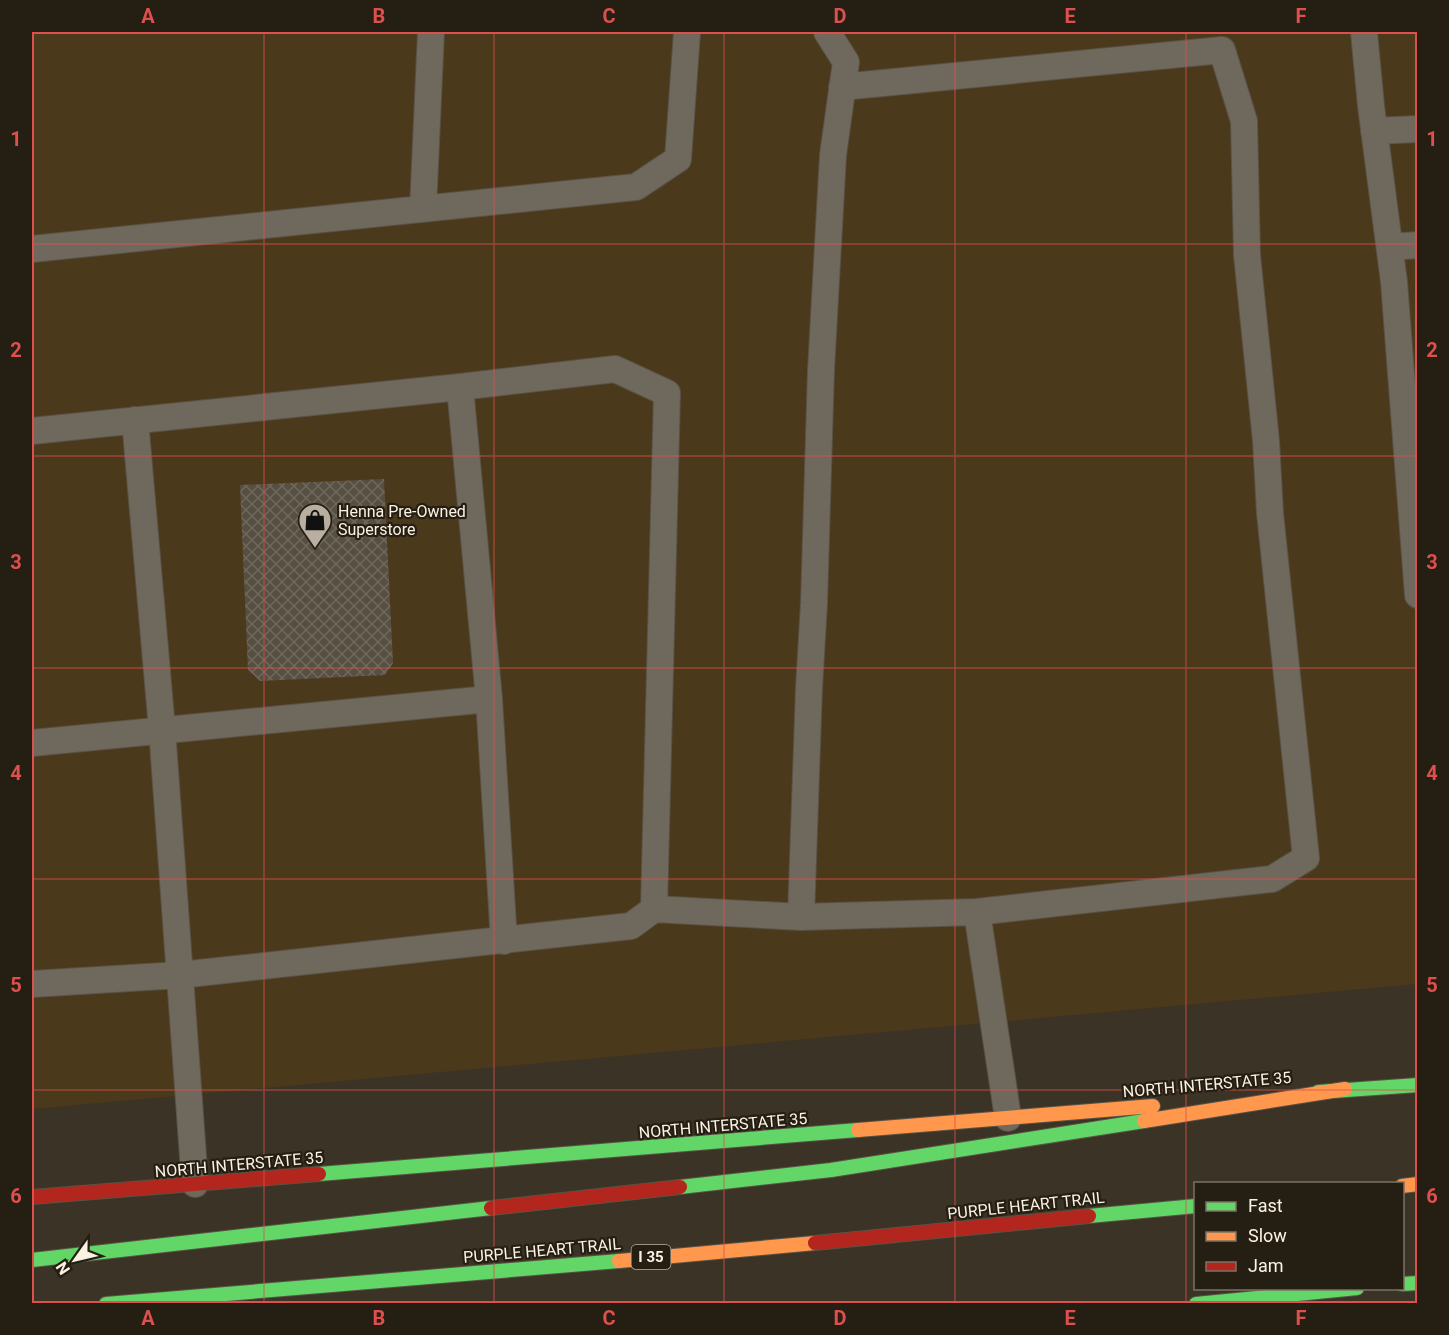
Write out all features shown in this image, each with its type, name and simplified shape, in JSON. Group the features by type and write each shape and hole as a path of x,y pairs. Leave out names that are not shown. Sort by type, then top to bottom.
{"main road":[{"name":"NORTH INTERSTATE 35","path":"32,1197 1346,1089 1418,1085"},
{"path":"32,1260 831,1170 1346,1089"},
{"name":"PURPLE HEART TRAIL","path":"106,1304 721,1252 1194,1206"},
{"path":"1196,1304 1337,1290"}],"lane":[{"path":"423,209 431,32"},
{"path":"32,249 636,187 678,159 687,32"},
{"path":"801,917 821,370 833,155 846,62 827,32"},
{"path":"1364,32 1374,131 1394,282 1418,595"},
{"path":"32,984 180,975 631,926 654,909 801,917 977,912 1272,879 1306,858 1270,513 1265,429 1247,255 1244,121 1222,50 842,87"},
{"path":"1374,131 1418,129"},
{"path":"1390,247 1418,245"},
{"path":"32,431 615,369 667,393 654,909"},
{"path":"460,387 489,699 504,941"},
{"path":"135,420 162,729 195,1184"},
{"path":"32,743 489,699"},
{"path":"977,912 1008,1118"}],"shaded area":[{"path":"32,32 1417,32 1417,984 32,1109"}],"building":[{"name":"Henna Pre-Owned Superstore","path":"384,479 393,663 385,675 260,681 248,670 240,485"}],"traffic: fast":[{"path":"1318,1092 1418,1085"},
{"path":"680,1187 831,1170 1144,1121"},
{"path":"319,1174 858,1130"},
{"path":"1089,1216 1194,1206"},
{"path":"32,1260 491,1208"},
{"path":"106,1304 619,1261"},
{"path":"1404,1284 1418,1283"},
{"path":"1196,1304 1337,1290"}],"traffic: slow":[{"path":"1144,1121 1345,1089"},
{"path":"858,1130 1153,1106"},
{"path":"1404,1186 1418,1184"},
{"path":"619,1261 815,1243"}],"traffic: jam":[{"path":"32,1197 319,1174"},
{"path":"491,1208 680,1187"},
{"path":"815,1243 1089,1216"}],"place":[{"name":"Henna Pre-Owned Superstore","path":"315,549"}]}
